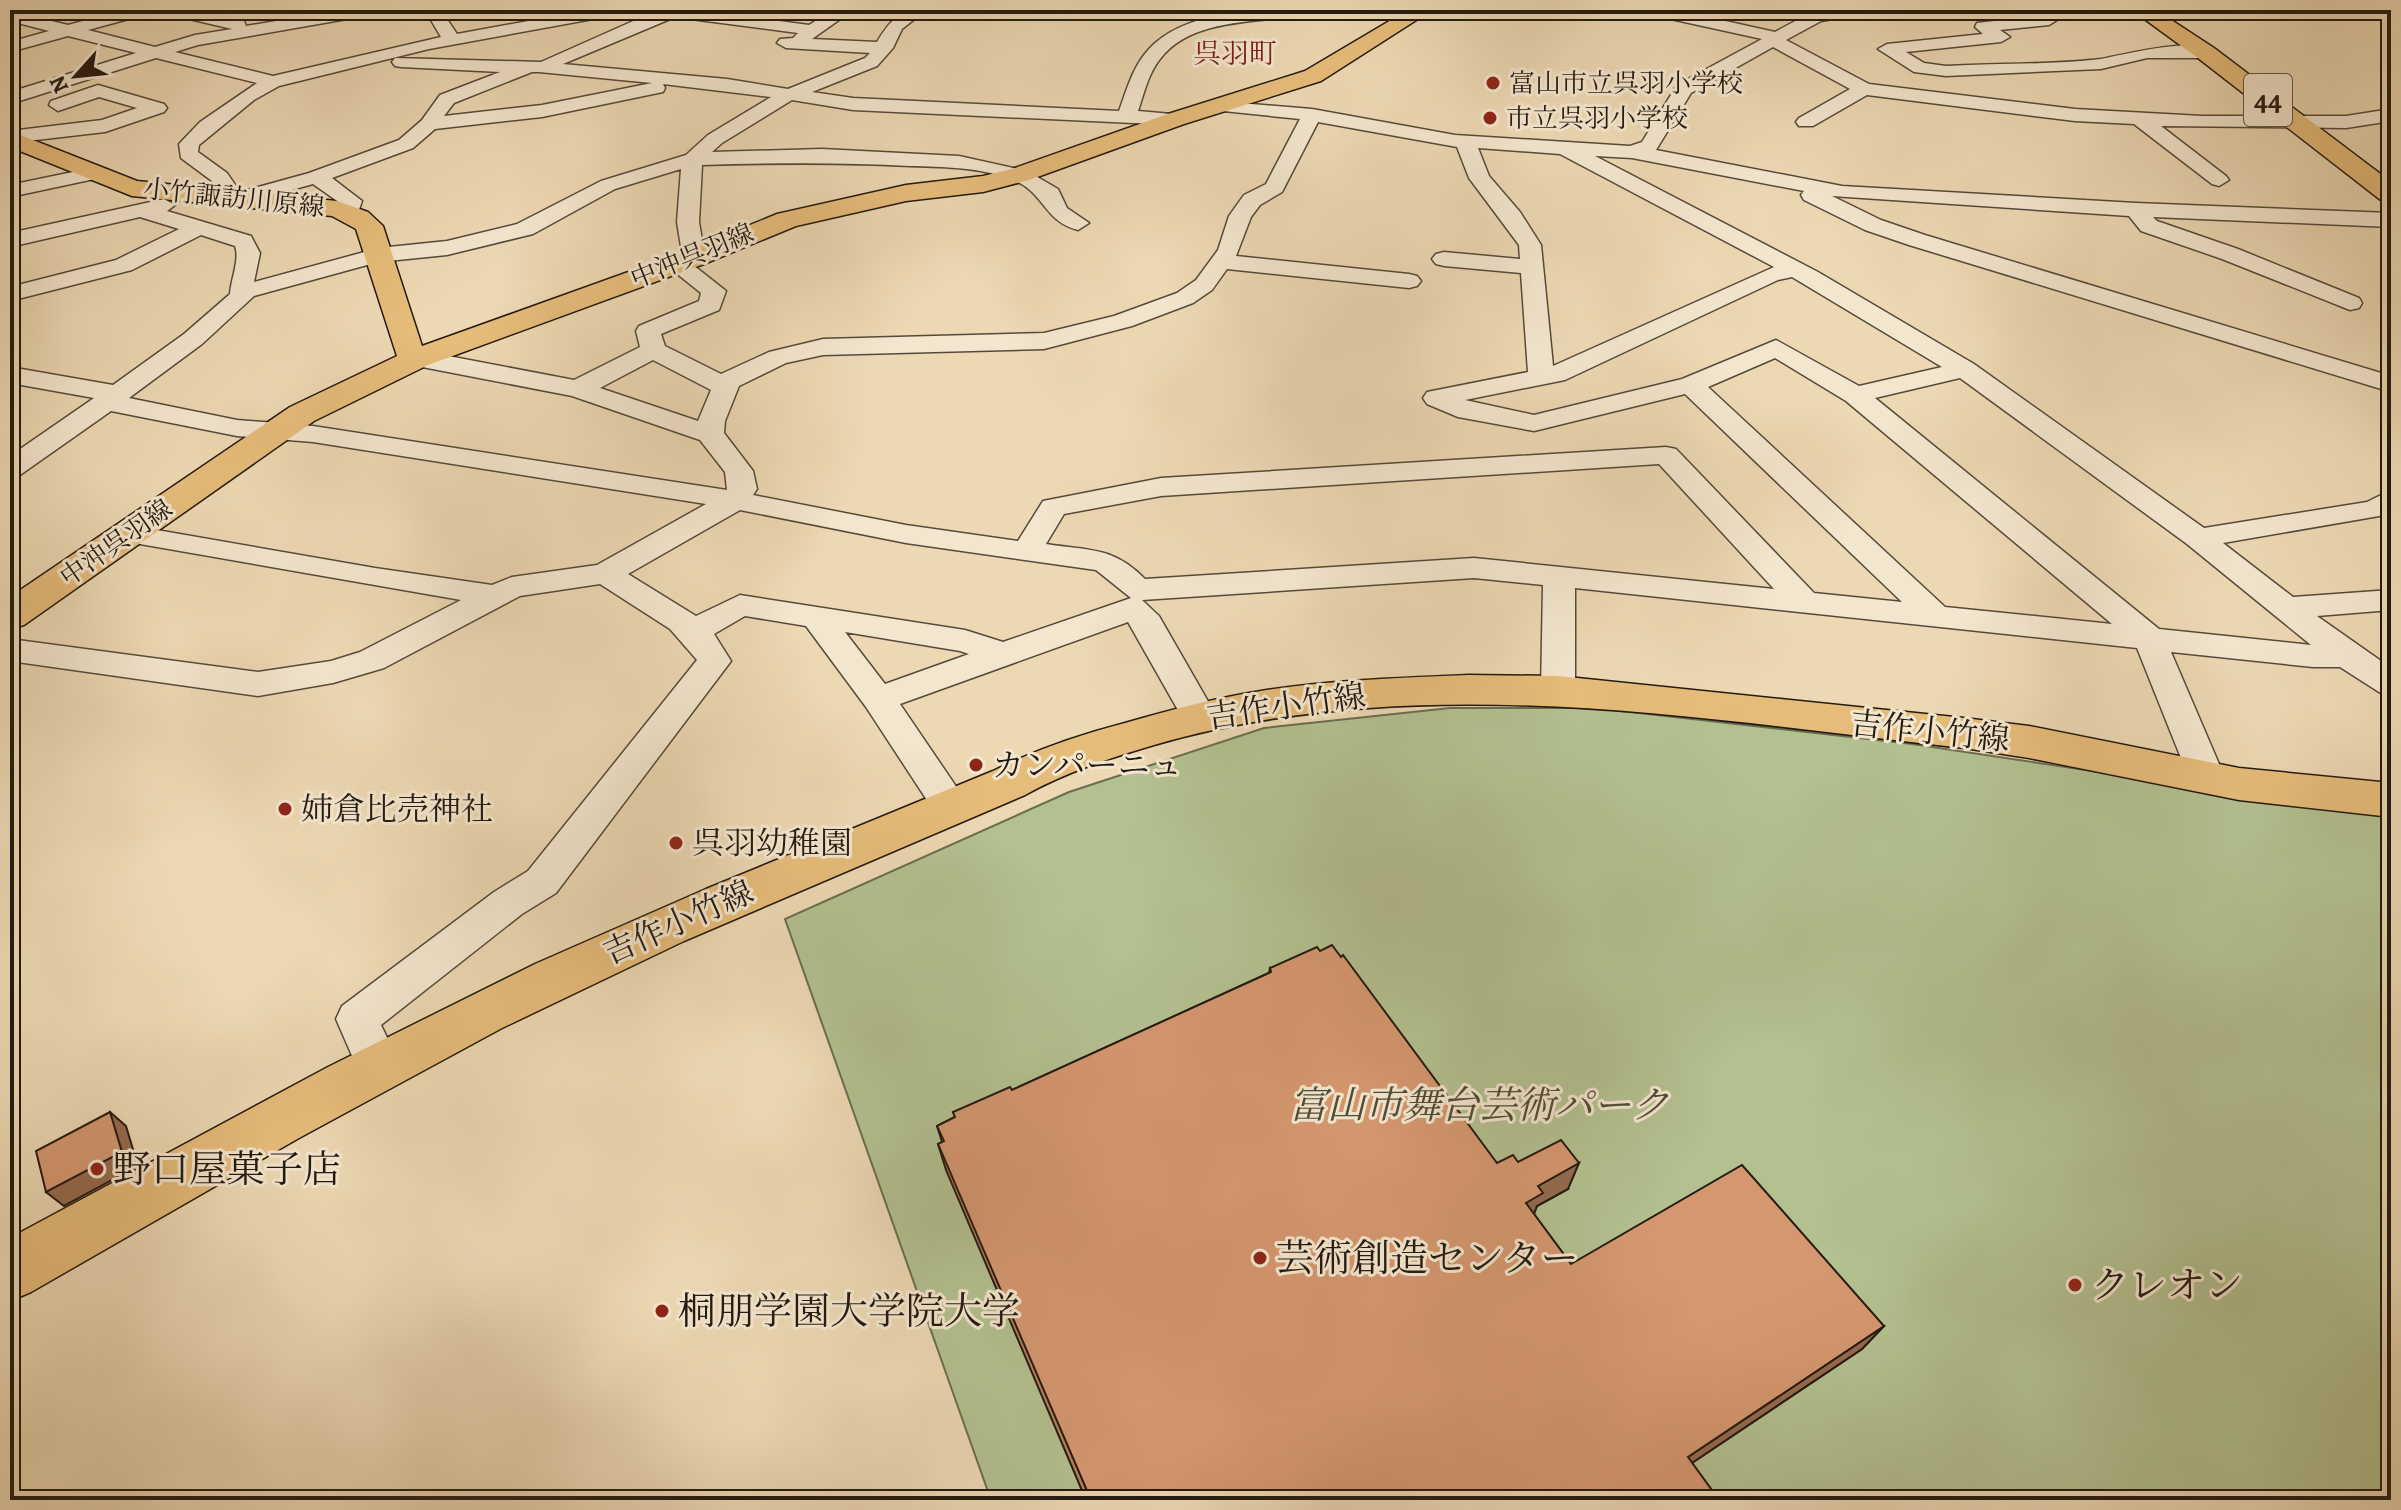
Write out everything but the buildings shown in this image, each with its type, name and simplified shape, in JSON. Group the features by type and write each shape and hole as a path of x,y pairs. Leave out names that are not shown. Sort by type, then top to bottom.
{"main road":[{"name":"中沖呉羽線","path":"10,616 275,432 347,390 417,358 685,261 764,227 906,193 983,184 1020,175 1176,119 1313,76 1422,10"},
{"name":"44","path":"2142,10 2206,53 2391,195"},
{"name":"小竹諏訪川原線","path":"10,134 92,174 132,188 183,199 324,207 348,213 369,226 408,349 417,358"},
{"name":"吉作小竹線","path":"10,1271 379,1067 550,980 781,876 951,807 1037,768 1101,745 1199,717 1313,698 1468,689 1558,690 1964,733 2029,742 2207,778 2391,800"}],"street":[{"path":"10,47 141,10"},
{"path":"174,10 298,39"},
{"path":"10,98 151,51 332,13 370,10"},
{"path":"433,10 452,40"},
{"path":"615,10 539,16 273,82 247,96 189,144 188,154 220,177 234,200 316,177 406,144 429,124 447,99 674,12 812,30"},
{"path":"638,25 668,10"},
{"path":"798,43 812,30 845,10"},
{"path":"724,386 653,350 648,331 710,305 714,291 685,261 690,249 689,193 693,159 715,139 788,95 871,62 884,48 895,26 918,10"},
{"path":"1127,116 1143,71 1168,41 1212,25 1302,10"},
{"path":"1654,10 1776,39 1864,89 1986,106 2141,120 2346,122 2391,115"},
{"path":"1632,152 1649,146 1684,89 1816,17 1856,10"},
{"path":"2028,10 2049,20 1983,27 2058,66"},
{"path":"10,16 273,82"},
{"path":"756,41 884,48"},
{"path":"2012,43 1887,49 1920,68 1983,69 2101,64 2147,53 2206,53"},
{"path":"340,48 370,58 457,67 534,67 853,104 1176,119"},
{"path":"1983,69 1986,106"},
{"path":"23,71 60,81"},
{"path":"429,124 569,107 637,93 675,81"},
{"path":"1806,122 1864,89"},
{"path":"98,91 157,108 105,126 10,134 98,91"},
{"path":"1223,105 1312,115 1465,142 1632,152 1728,168 1803,186 1882,195 2136,210 2391,220"},
{"path":"710,434 724,386 739,374 778,357 823,347 951,342 1022,343 1083,332 1138,317 1197,292 1234,242 1240,216 1252,200 1275,188 1312,115"},
{"path":"2141,120 2219,180"},
{"path":"1465,142 1479,178 1530,245 1541,378"},
{"path":"1567,149 1794,269 1965,369 2198,538 2347,656 2391,684"},
{"path":"10,469 193,339 243,292 380,256 447,248 512,234 608,185 693,159 789,155 877,156 959,162 1020,175 1050,194 1058,212 1078,223"},
{"path":"10,191 92,174"},
{"path":"316,177 351,201 348,213"},
{"path":"1803,186 1840,211 1887,230 2391,384"},
{"path":"10,240 144,211 183,199"},
{"path":"2136,210 2149,226 2230,254 2350,303"},
{"path":"144,211 247,245 250,256 243,273 243,292"},
{"path":"10,294 124,265 200,227"},
{"path":"1444,259 1532,267"},
{"path":"1221,261 1409,281"},
{"path":"1794,269 1770,275 1590,360 1541,378 1436,398 1468,411 1534,423 1691,385 1776,348 1855,395 2149,638 2207,778"},
{"path":"578,389 653,350"},
{"path":"10,650 171,675 258,684 358,665 512,587 605,574 734,502 742,489 739,471 710,434 578,389 417,358"},
{"path":"1855,395 1965,369"},
{"path":"10,375 237,428 313,434 399,447 734,502 906,534 1104,562 1116,568 1136,599 1199,717"},
{"path":"1691,385 1935,616"},
{"path":"1028,550 1053,507 1161,487 1666,455 1804,602"},
{"path":"2198,538 2375,509 2391,499"},
{"path":"128,534 375,578 493,595"},
{"path":"878,699 1003,654 1136,599 1474,568 2313,656 2347,656"},
{"path":"379,1067 357,1019 508,903 542,882 714,661 709,647 696,631 605,574"},
{"path":"1558,690 1559,577"},
{"path":"2288,608 2391,600"},
{"path":"696,631 740,605 965,641 1003,654"},
{"path":"817,618 878,699 951,807"}],"green space":[{"name":"富山市舞台芸術パーク","path":"1450,708 1595,708 1912,744 2391,816 2391,1500 991,1500 785,919 1069,792 1264,728"}],"place":[{"name":"富山市立呉羽小学校","path":"1493,83"},
{"name":"市立呉羽小学校","path":"1490,118"},
{"name":"カンパーニュ","path":"976,765"},
{"name":"姉倉比売神社","path":"285,809"},
{"name":"呉羽幼稚園","path":"676,843"},
{"name":"野口屋菓子店","path":"97,1169"},
{"name":"芸術創造センター","path":"1260,1258"},
{"name":"クレオン","path":"2075,1285"},
{"name":"桐朋学園大学院大学","path":"662,1311"}],"district":[{"name":"呉羽町","path":"1235,54"}]}
